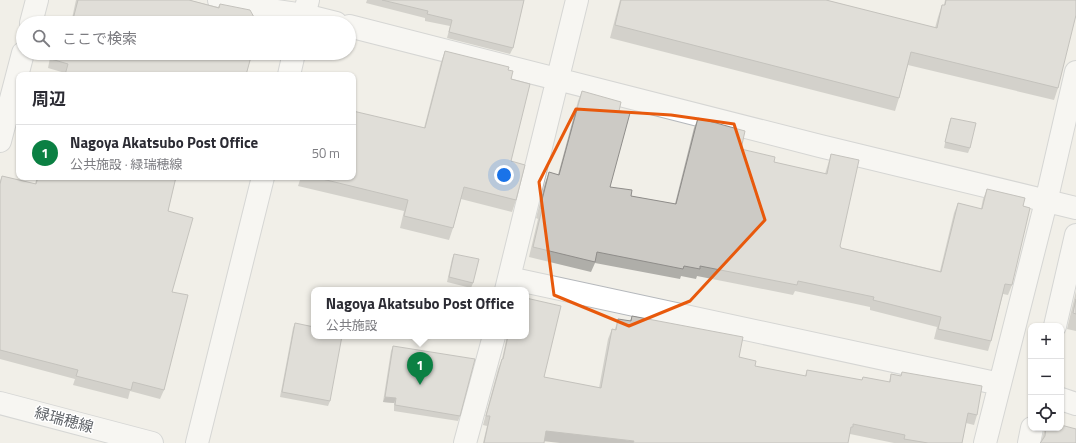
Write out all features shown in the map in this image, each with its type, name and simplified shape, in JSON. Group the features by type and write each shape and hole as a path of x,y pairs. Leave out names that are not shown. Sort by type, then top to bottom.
{"street":[{"path":"33,16 37,0"},
{"path":"219,0 236,5 305,13"},
{"path":"523,287 508,284 556,79 577,0"},
{"path":"356,28 1046,202 1076,208"},
{"path":"18,72 21,60"},
{"path":"290,72 292,60"},
{"path":"985,443 1046,202 1076,72"},
{"path":"0,141 16,80"},
{"path":"197,443 262,180"},
{"path":"1056,323 1076,235"},
{"path":"529,288 1000,384"},
{"path":"465,443 493,339"},
{"path":"1064,400 1076,404"},
{"name":"緑瑞穂線","path":"0,403 152,443"},
{"path":"1029,443 1031,431"}],"highlighted area":[{"path":"576,109 671,115 734,124 765,220 690,301 629,326 554,295 539,182"}],"building":[{"path":"78,0 189,0 219,8 220,4 250,10 253,16 74,16"},
{"path":"382,0 524,0 513,48 449,32 452,20 427,14 428,11"},
{"path":"621,0 826,0 937,28 942,5 945,5 946,0 1076,0 1076,15 1058,88 911,52 899,98 615,25"},
{"path":"445,51 509,67 508,70 513,71 511,79 530,84 511,161 525,165 516,200 464,187 453,228 404,216 408,200 326,180 356,180 356,112 425,128"},
{"path":"54,60 250,60 247,72 66,72 68,64"},
{"path":"582,91 621,102 619,111 630,113 610,187 632,190 631,196 676,204 698,118 745,131 741,149 775,157 774,162 827,174 831,154 859,160 840,246 841,248 941,272 958,203 982,209 987,189 1025,198 1023,206 1030,208 1012,285 1005,284 991,341 938,329 941,317 873,300 874,297 798,281 797,285 700,266 700,269 684,266 683,269 597,252 595,262 533,247 542,209 540,208 549,172 559,175"},
{"path":"951,118 976,123 970,148 945,142"},
{"path":"2,176 36,184 37,180 175,180 168,211 193,218 172,292 188,295 164,390 133,382 131,390 76,376 78,370 0,350 0,184"},
{"path":"454,254 479,259 473,283 449,277"},
{"path":"529,299 561,306 544,377 601,388 612,329 616,330 618,319 631,321 632,316 743,337 739,357 756,361 755,366 806,376 807,370 862,380 863,377 890,382 891,374 901,376 902,372 982,386 977,415 968,413 962,443 928,443 904,439 905,435 853,424 848,443 633,443 634,441 546,431 544,443 484,443 490,416 486,416 507,339 529,339"},
{"path":"1076,299 1076,314 1073,313"},
{"path":"295,323 311,326 311,339 341,339 330,401 282,392"},
{"path":"393,346 475,359 460,416 395,405 396,398 385,397"},
{"path":"1064,426 1076,429 1076,443 1040,443 1045,436 1046,431 1064,431"}],"place":[{"name":"Nagoya Akatsubo Post Office","path":"420,385"}]}
